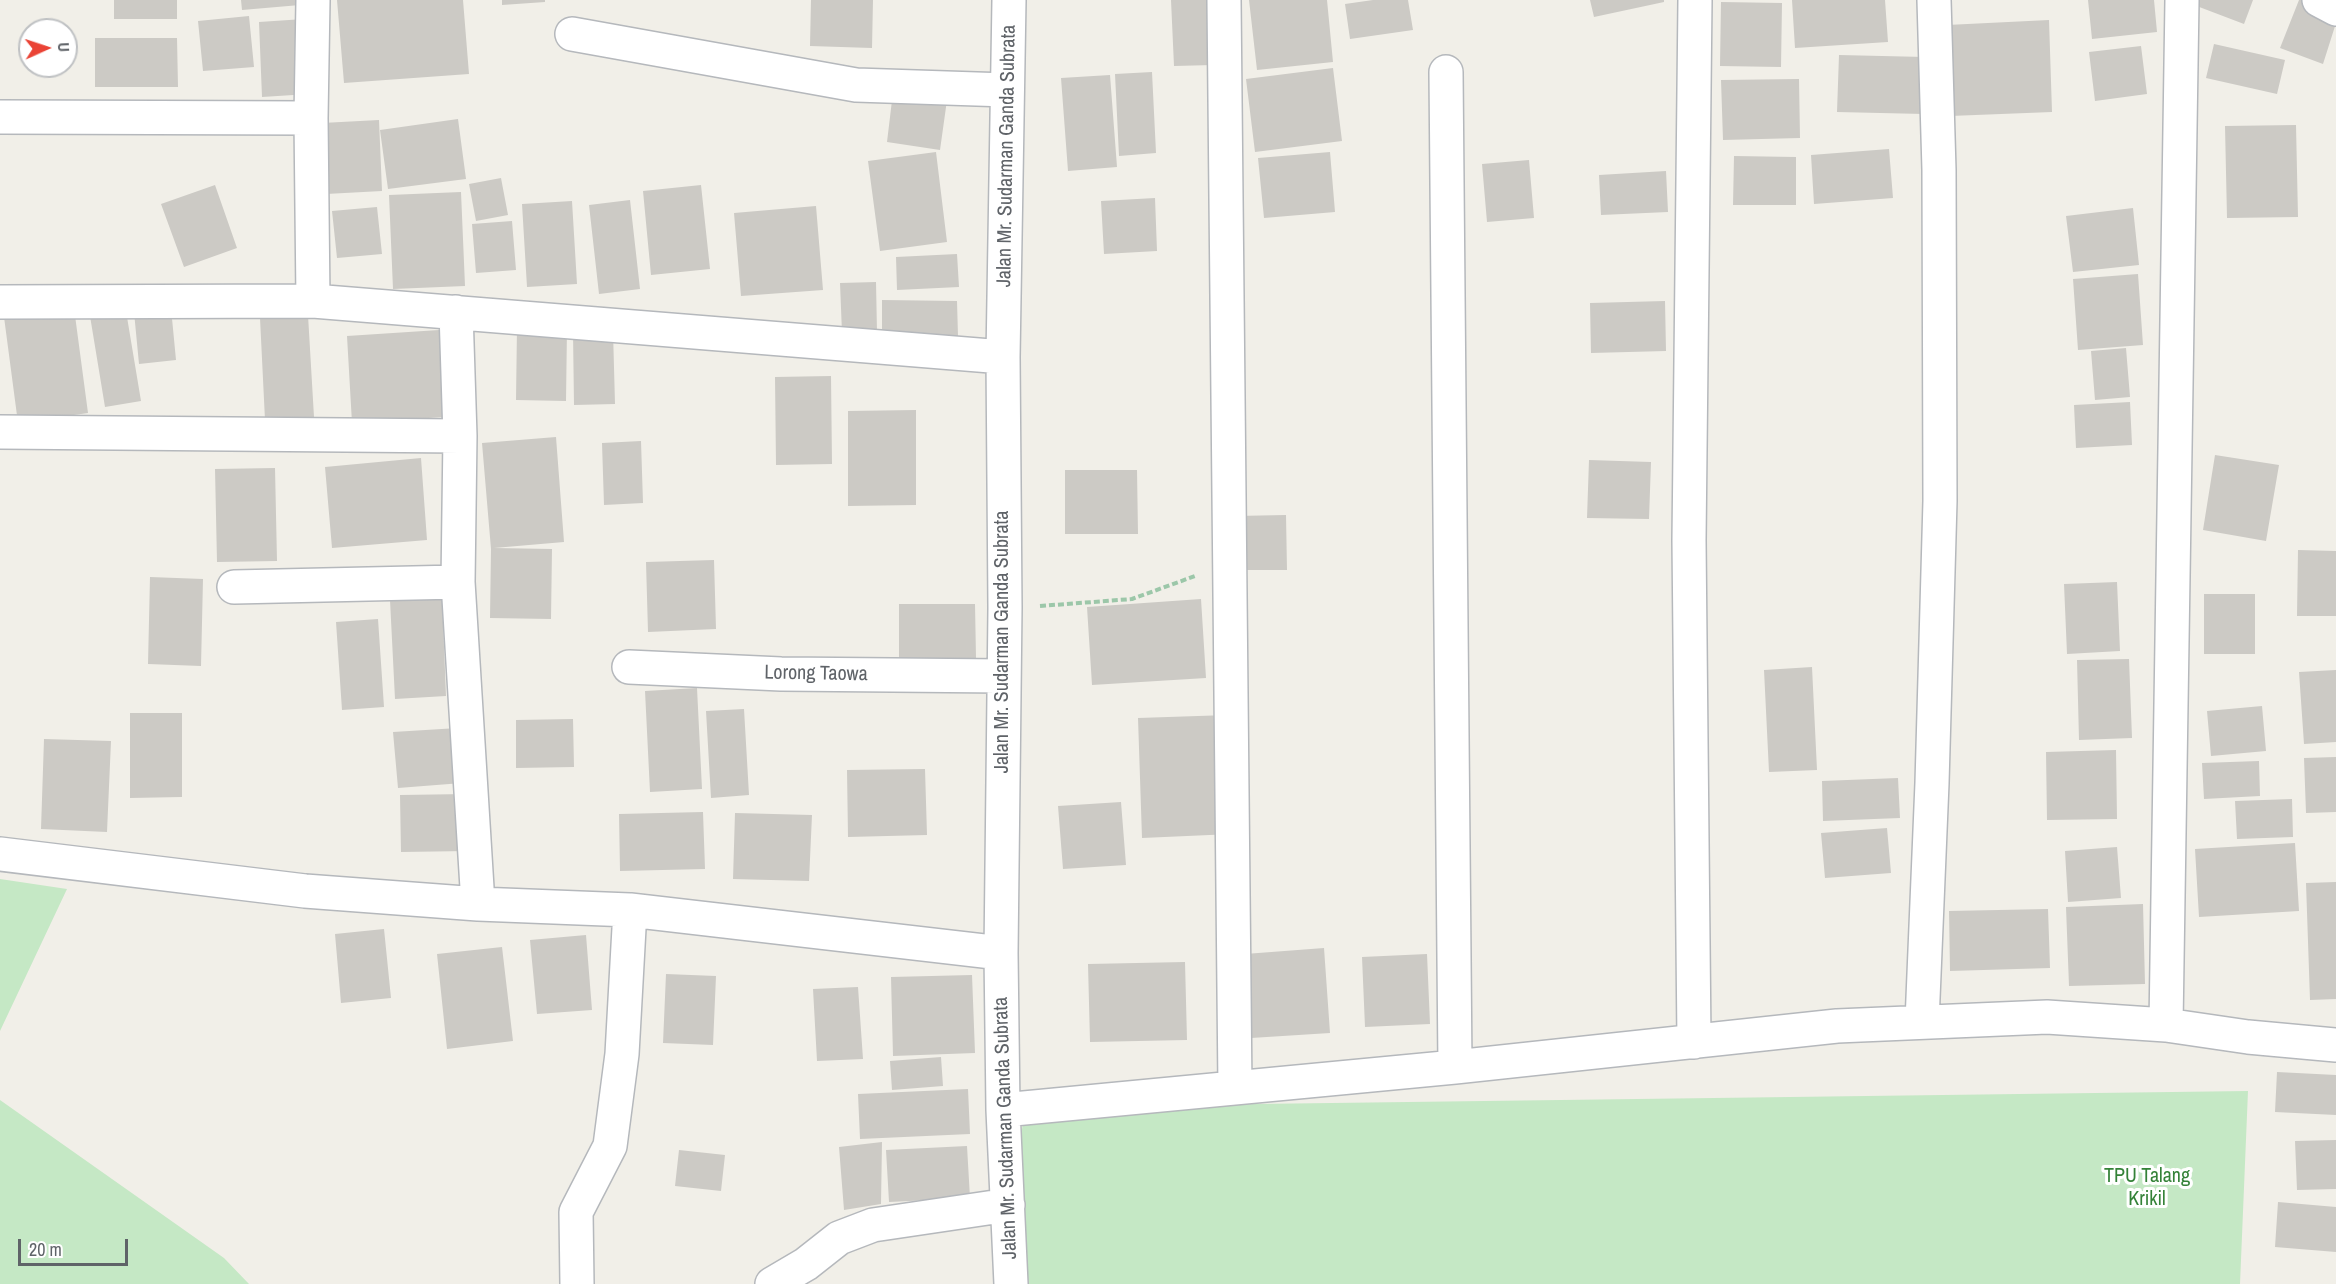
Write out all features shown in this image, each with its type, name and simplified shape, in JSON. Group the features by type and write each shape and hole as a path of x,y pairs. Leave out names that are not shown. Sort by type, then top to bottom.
{"street":[{"path":"313,0 311,118 313,301"},
{"name":"Jalan Mr. Sudarman Ganda Subrata","path":"1010,0 1003,357 1005,608 1001,953 1011,1284"},
{"path":"1224,0 1235,1088"},
{"path":"1694,1041 1689,540 1695,0"},
{"path":"1922,1022 1940,501 1939,182 1934,0"},
{"path":"2166,1025 2182,0"},
{"path":"2319,0 2336,9"},
{"path":"572,34 856,85 1007,90"},
{"path":"1446,72 1455,1067"},
{"path":"0,117 311,118"},
{"path":"0,302 313,301 1003,357"},
{"path":"456,312 460,436 458,582 478,904"},
{"path":"0,432 460,436"},
{"path":"234,587 458,582"},
{"name":"Lorong Taowa","path":"628,667 781,675 1004,676"},
{"path":"0,854 271,888 478,904 630,910 1001,953"},
{"path":"577,1284 576,1212 610,1146 622,1054 630,910"},
{"path":"1004,1110 1455,1067 1837,1026 2047,1017 2166,1025 2248,1037 2336,1045"},
{"path":"772,1284 806,1264 839,1238 873,1225 1008,1205"}],"path":[{"path":"1005,608 1132,599 1200,574 1229,574"}],"green space":[{"path":"0,879 67,889 0,1031"},
{"name":"TPU Talang Krikil","path":"2248,1091 2240,1284 994,1284 1026,1107"},
{"path":"0,1100 224,1258 249,1284 0,1284"}],"building":[{"path":"114,0 177,0 177,19 114,19"},
{"path":"241,0 300,0 300,5 242,10"},
{"path":"337,0 463,0 469,74 344,83"},
{"path":"502,0 545,0 545,2 502,5"},
{"path":"811,0 873,0 872,48 810,46"},
{"path":"1171,0 1210,0 1213,65 1174,66"},
{"path":"1249,0 1327,0 1333,62 1257,70"},
{"path":"1373,0 1408,0 1413,30 1350,39 1345,4"},
{"path":"1590,0 1664,0 1664,2 1594,17"},
{"path":"1792,0 1885,0 1888,42 1795,48"},
{"path":"2088,0 2154,0 2157,32 2092,39"},
{"path":"2196,0 2253,0 2244,24 2194,5"},
{"path":"2299,0 2310,0 2336,23 2323,64 2280,48"},
{"path":"1721,2 1782,3 1781,67 1720,66"},
{"path":"249,16 254,67 203,71 198,21"},
{"path":"304,19 309,94 262,97 259,22"},
{"path":"2049,20 2052,112 1950,116 1947,25"},
{"path":"95,38 177,38 178,87 95,87"},
{"path":"2214,44 2285,60 2277,94 2206,78"},
{"path":"2141,46 2147,94 2095,101 2089,52"},
{"path":"1839,55 1925,57 1924,114 1837,112"},
{"path":"1333,68 1342,141 1255,152 1246,79"},
{"path":"1152,72 1156,153 1119,156 1115,74"},
{"path":"1110,75 1117,167 1068,171 1061,78"},
{"path":"1799,79 1800,138 1723,140 1721,80"},
{"path":"893,92 947,100 940,150 887,142"},
{"path":"458,119 466,179 388,189 380,130"},
{"path":"379,120 382,191 326,194 322,123"},
{"path":"2296,125 2298,217 2227,218 2225,126"},
{"path":"1889,149 1893,198 1814,204 1811,155"},
{"path":"936,152 947,242 880,251 868,161"},
{"path":"1330,152 1335,212 1264,218 1258,158"},
{"path":"1734,156 1796,157 1796,205 1733,205"},
{"path":"1529,160 1534,218 1487,222 1482,164"},
{"path":"1666,171 1668,212 1601,215 1599,175"},
{"path":"501,178 508,215 476,221 469,184"},
{"path":"215,185 237,248 184,267 161,204"},
{"path":"701,185 710,269 651,275 643,191"},
{"path":"461,192 465,286 393,289 389,195"},
{"path":"1155,198 1157,251 1104,254 1101,201"},
{"path":"630,200 640,289 599,294 589,205"},
{"path":"572,201 577,284 527,287 522,204"},
{"path":"816,206 823,290 741,296 734,213"},
{"path":"377,207 382,254 337,258 332,211"},
{"path":"2133,208 2139,265 2073,272 2066,216"},
{"path":"512,221 516,270 476,273 472,224"},
{"path":"957,254 959,287 897,290 896,257"},
{"path":"2138,274 2143,345 2078,350 2073,279"},
{"path":"876,282 877,332 842,333 840,283"},
{"path":"882,300 957,301 958,336 882,335"},
{"path":"1665,301 1666,351 1591,353 1590,303"},
{"path":"74,308 88,413 18,423 4,317"},
{"path":"171,308 176,360 139,364 134,312"},
{"path":"126,311 141,401 105,407 90,316"},
{"path":"308,315 314,417 265,420 260,318"},
{"path":"517,327 567,328 566,401 516,400"},
{"path":"439,330 444,417 352,423 347,336"},
{"path":"613,331 615,404 574,405 573,332"},
{"path":"2126,348 2130,397 2095,400 2091,351"},
{"path":"831,376 832,464 776,465 775,377"},
{"path":"2130,402 2132,445 2076,448 2074,405"},
{"path":"916,410 916,505 848,506 848,411"},
{"path":"556,437 564,542 494,548 552,549 551,619 490,618 491,549 482,443"},
{"path":"641,441 643,503 604,505 602,443"},
{"path":"2215,455 2279,465 2266,541 2203,530"},
{"path":"421,458 427,540 332,548 325,467"},
{"path":"1589,460 1651,462 1649,519 1587,518"},
{"path":"275,468 277,561 217,562 215,469"},
{"path":"1065,470 1137,470 1138,534 1065,534"},
{"path":"1286,515 1287,570 1235,570 1235,516"},
{"path":"2298,550 2336,551 2336,616 2297,616"},
{"path":"714,560 716,629 648,632 646,562"},
{"path":"150,577 203,579 201,666 148,664"},
{"path":"2117,582 2120,651 2067,654 2064,584"},
{"path":"2204,594 2255,594 2255,654 2204,654"},
{"path":"442,597 446,696 395,699 390,600"},
{"path":"1201,599 1206,678 1092,685 1087,607"},
{"path":"899,604 975,604 976,658 899,659"},
{"path":"378,619 384,707 342,710 336,622"},
{"path":"2129,659 2132,738 2079,740 2077,660"},
{"path":"1812,667 1817,770 1769,772 1764,670"},
{"path":"2336,670 2336,742 2304,744 2299,672"},
{"path":"697,688 702,789 650,792 645,691"},
{"path":"2262,706 2266,751 2211,756 2207,711"},
{"path":"744,709 749,795 711,798 706,711"},
{"path":"130,713 182,713 182,797 130,798"},
{"path":"1228,715 1232,834 1142,838 1138,718"},
{"path":"573,719 574,767 516,768 516,720"},
{"path":"458,728 462,783 398,788 393,732"},
{"path":"44,739 111,741 107,832 41,829"},
{"path":"2116,750 2117,819 2047,820 2046,752"},
{"path":"2336,757 2336,812 2306,813 2304,758"},
{"path":"2259,761 2260,796 2204,799 2202,763"},
{"path":"925,769 927,835 848,837 847,770"},
{"path":"1898,778 1900,818 1823,821 1822,781"},
{"path":"467,794 468,851 401,852 400,795"},
{"path":"2292,799 2293,837 2237,839 2235,801"},
{"path":"1121,802 1126,865 1063,869 1058,806"},
{"path":"703,812 705,869 620,871 619,814"},
{"path":"735,813 812,815 809,881 733,879"},
{"path":"1887,828 1891,873 1825,878 1821,833"},
{"path":"2295,843 2299,911 2199,917 2195,849"},
{"path":"2117,847 2121,898 2068,902 2065,851"},
{"path":"2336,882 2336,999 2310,1000 2306,883"},
{"path":"2143,904 2145,984 2069,986 2066,907"},
{"path":"2048,909 2050,968 1950,971 1949,911"},
{"path":"384,929 391,998 341,1003 335,934"},
{"path":"586,935 592,1010 537,1014 530,940"},
{"path":"502,947 513,1041 447,1049 437,954"},
{"path":"1324,948 1330,1033 1251,1038 1245,954"},
{"path":"1427,954 1430,1024 1365,1027 1362,957"},
{"path":"1185,962 1187,1040 1090,1042 1088,964"},
{"path":"666,974 716,976 713,1045 663,1043"},
{"path":"972,975 975,1053 893,1056 891,977"},
{"path":"858,987 863,1059 817,1061 813,989"},
{"path":"941,1057 943,1086 892,1090 890,1061"},
{"path":"2277,1072 2336,1075 2336,1115 2275,1112"},
{"path":"968,1089 970,1134 860,1139 858,1094"},
{"path":"2336,1140 2336,1189 2297,1190 2295,1141"},
{"path":"882,1142 881,1204 844,1210 839,1147"},
{"path":"967,1146 970,1198 889,1202 886,1150"},
{"path":"679,1150 725,1155 721,1191 675,1186"},
{"path":"2278,1202 2336,1207 2336,1252 2275,1247"}]}
